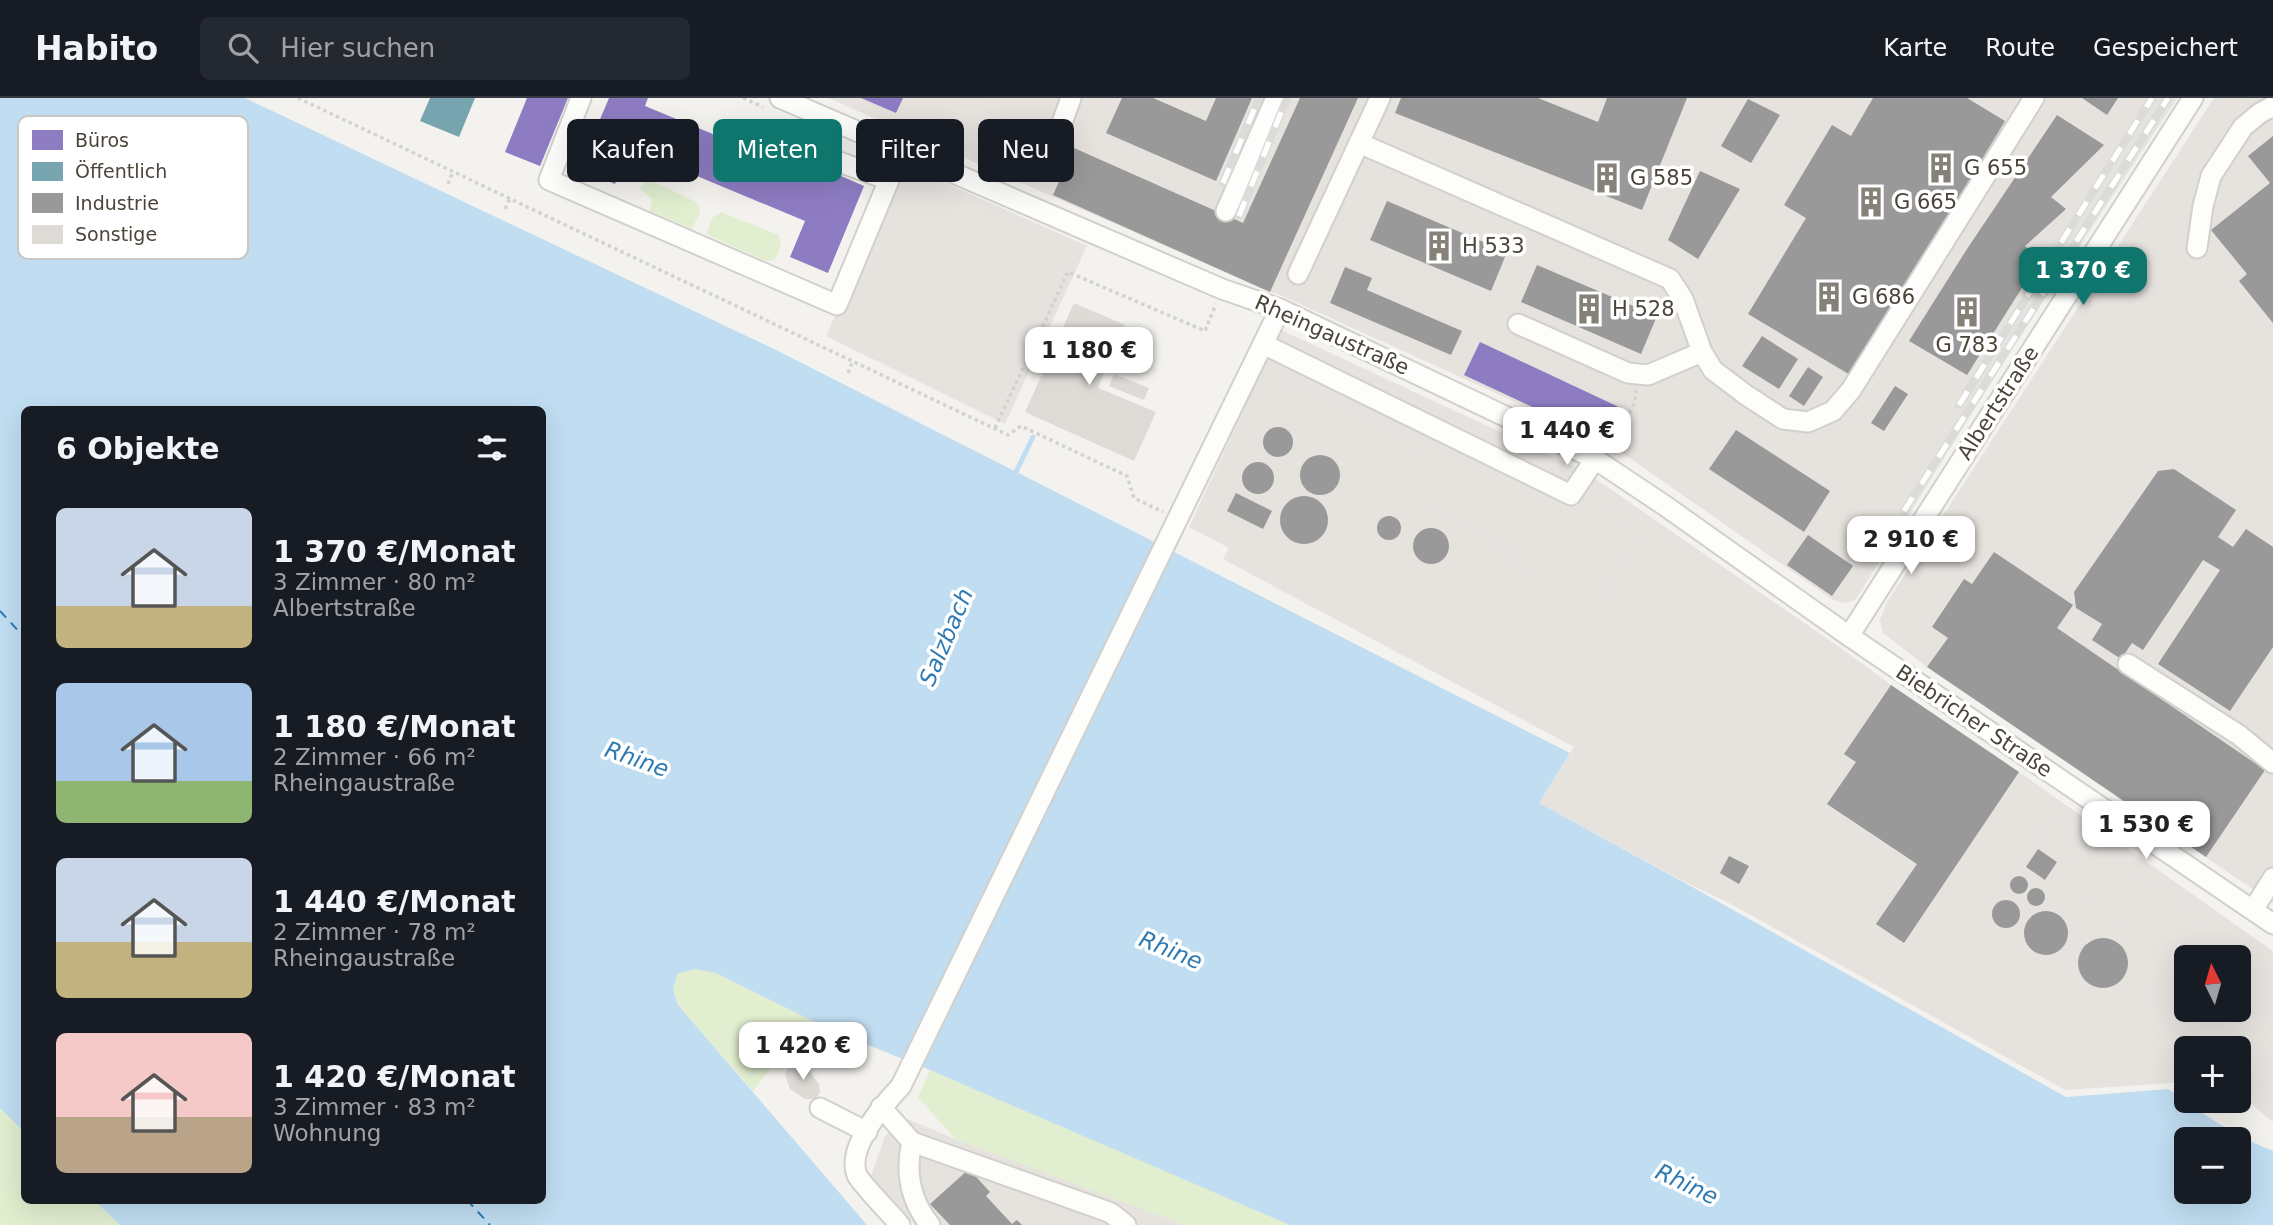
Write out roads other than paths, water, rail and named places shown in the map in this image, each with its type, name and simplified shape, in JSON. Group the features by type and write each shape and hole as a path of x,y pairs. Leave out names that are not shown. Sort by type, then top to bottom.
{"street":[{"path":"581,98 549,180 837,305 889,180 842,163"},
{"name":"Rheingaustraße","path":"780,98 828,119"},
{"path":"1063,119 1071,98"},
{"path":"1226,211 1276,98"},
{"path":"1298,274 1380,98"},
{"path":"1359,143 1670,279 1683,299 1702,352 1713,370 1746,396 1783,419 1808,422 1833,411 1851,390 2034,98"},
{"name":"Albertstraße","path":"1849,636 2193,98"},
{"path":"2197,248 2203,206 2211,176 2243,127 2260,113 2273,107"},
{"name":"Rheingaustraße","path":"842,125 1222,289 1280,309 1595,459 1849,636"},
{"path":"900,1225 858,1175 855,1155 881,1107 901,1086 1280,309"},
{"path":"1518,324 1628,373 1648,375 1702,352"},
{"path":"1263,344 1571,495 1595,459"},
{"name":"Biebricher Straße","path":"1849,636 2273,924"},
{"path":"2128,664 2239,735 2273,763"},
{"path":"2253,910 2273,878"},
{"path":"881,1107 912,1142 1111,1213 1126,1225"},
{"path":"820,1108 867,1132"},
{"path":"912,1142 908,1158 909,1179 914,1201 930,1225"}],"water":[{"name":"Rhine","path":"0,98 245,98 774,349 1570,753 1539,803 2066,1097 2168,1089 2174,1093 2174,1113 2203,1113 2226,1127 2174,1127 2174,1204 2251,1204 2251,1141 2273,1151 2273,1225 1290,1225 831,1030 716,973 694,969 677,974 673,989 678,1005 867,1225 120,1225 98,1204 546,1204 546,406 21,406 21,1129 0,1108"}],"waterway":[{"name":"Salzbach","path":"1013,478 1033,437"}],"railway":[{"path":"1223,183 1259,98"},
{"path":"1239,216 1287,98"},
{"path":"1959,405 2152,98"},
{"path":"1904,511 2168,98"}],"place":[{"name":"G 655","path":"1941,168"},
{"name":"G 585","path":"1607,178"},
{"name":"G 665","path":"1871,202"},
{"name":"H 533","path":"1439,246"},
{"name":"G 686","path":"1829,297"},
{"name":"H 528","path":"1589,309"},
{"name":"G 783","path":"1967,312"}]}
